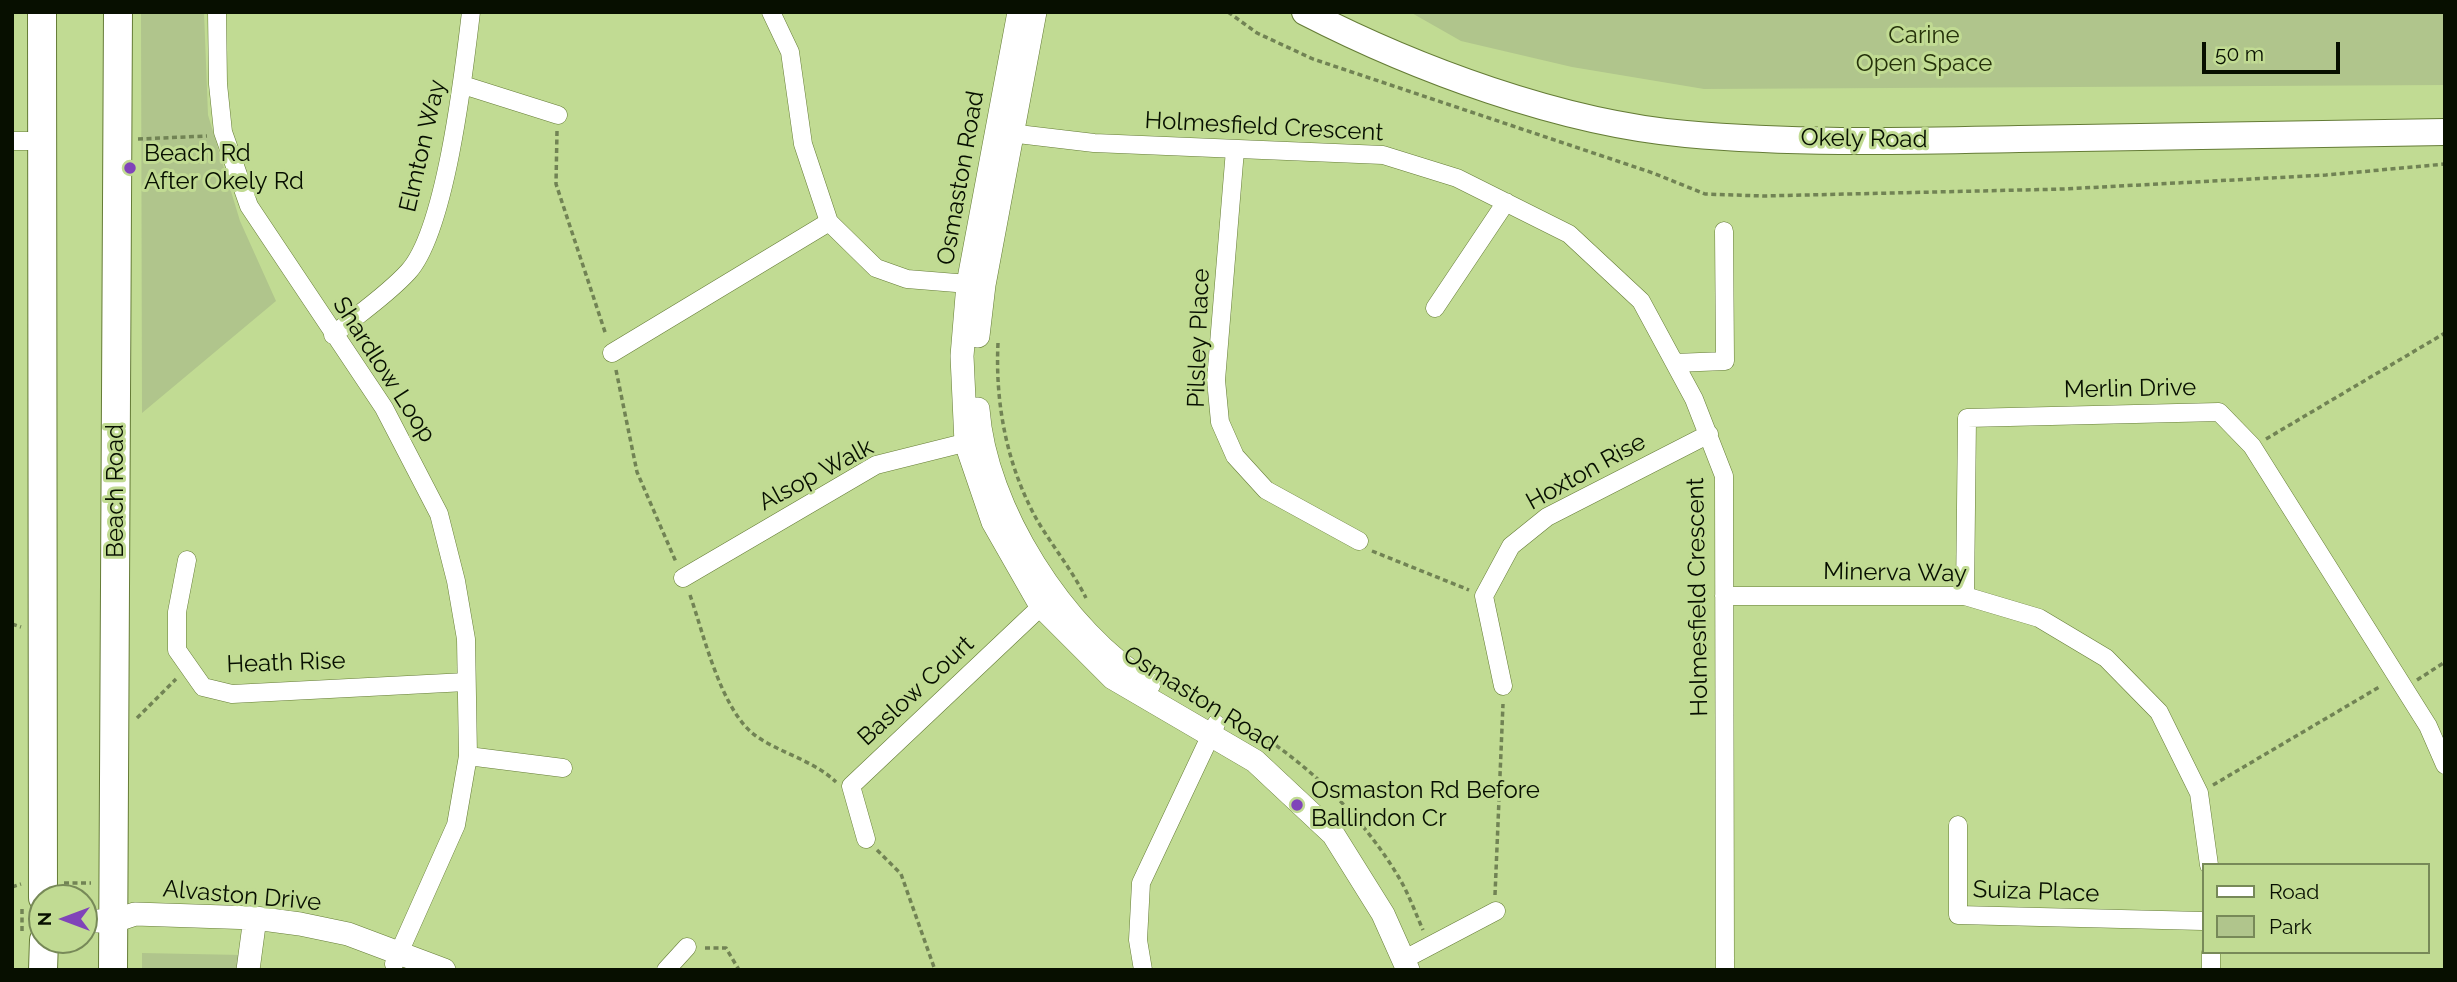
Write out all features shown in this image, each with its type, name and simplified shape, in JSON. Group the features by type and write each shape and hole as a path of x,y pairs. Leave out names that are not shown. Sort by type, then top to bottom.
{"main road":[{"path":"42,12 43,884"},
{"name":"Beach Road","path":"113,970 118,12"},
{"name":"Okely Road","path":"1305,12 1356,38 1484,88 1571,113 1685,134 1871,141 2445,132"}],"street":[{"name":"Shardlow Loop","path":"217,12 218,84 225,136 248,206 384,408 439,514 466,639 468,756 456,825 401,962"},
{"name":"Elmton Way","path":"333,335 409,271 433,221 463,85 471,12"},
{"path":"771,12 790,52 803,144 829,222 876,268 907,279 976,284"},
{"name":"Osmaston Road","path":"1005,133 1018,12"},
{"name":"Osmaston Road","path":"1035,12 1005,133 976,284 974,441 1048,600 1084,628 1130,672 1218,721 1294,776 1334,814 1385,886 1415,957"},
{"path":"463,85 558,116"},
{"name":"Holmesfield Crescent","path":"1005,133 1094,143 1383,155 1457,178 1569,234 1641,301 1709,434 1724,476 1725,970"},
{"path":"12,141 41,141"},
{"name":"Pilsley Place","path":"1235,149 1216,380 1220,422 1235,456 1266,490 1359,541"},
{"path":"1435,308 1506,202"},
{"path":"612,353 829,222"},
{"path":"1675,363 1725,360 1724,232"},
{"name":"Merlin Drive","path":"1965,596 1967,418 2219,412 2252,446 2428,726 2445,765"},
{"name":"Hoxton Rise","path":"1484,596 1511,546 1547,517 1709,434"},
{"name":"Alsop Walk","path":"683,578 876,465 974,441"},
{"path":"187,559 177,612 177,650 187,667"},
{"path":"1484,596 1503,686"},
{"name":"Minerva Way","path":"1724,596 1965,596 2039,618 2106,659 2159,712 2199,793 2209,863"},
{"name":"Baslow Court","path":"851,786 1048,600"},
{"name":"Heath Rise","path":"187,667 203,687 232,694 466,682"},
{"path":"1143,970 1138,940 1141,883 1218,721"},
{"path":"468,756 563,768"},
{"path":"851,786 866,839"},
{"name":"Suiza Place","path":"1958,825 1958,915 2202,921"},
{"path":"1415,957 1496,911"},
{"name":"Alvaston Drive","path":"98,921 114,921 135,914 348,934 401,962 444,970"},
{"path":"248,970 261,927"},
{"path":"261,927 264,970"},
{"path":"666,970 687,947"}],"path":[{"path":"558,116 556,184 612,353 637,472 683,578 732,711 755,736 822,769 839,785 851,786"},
{"path":"136,139 225,136"},
{"path":"2252,446 2445,333"},
{"path":"998,336 1001,409 1006,442 1020,484 1037,520 1074,573 1089,603"},
{"path":"1359,541 1374,553 1484,596"},
{"path":"2199,793 2400,682 2445,662"},
{"path":"135,720 187,667"},
{"path":"1162,674 1218,721 1308,769 1345,808 1398,876 1415,957"},
{"path":"1496,911 1503,686"},
{"path":"866,839 901,874 935,970"},
{"path":"98,885 113,884"},
{"path":"687,947 726,948 739,970"}],"green space":[{"path":"141,12 204,12 208,115 240,221 276,301 142,413"},
{"name":"Carine Open Space","path":"1410,12 2445,12 2445,85 1704,89 1572,67 1461,41"},
{"path":"142,953 242,955 241,970 142,970"}],"place":[{"name":"Beach Rd After Okely Rd","path":"130,168"},
{"name":"Osmaston Rd Before Ballindon Cr","path":"1297,805"}]}
